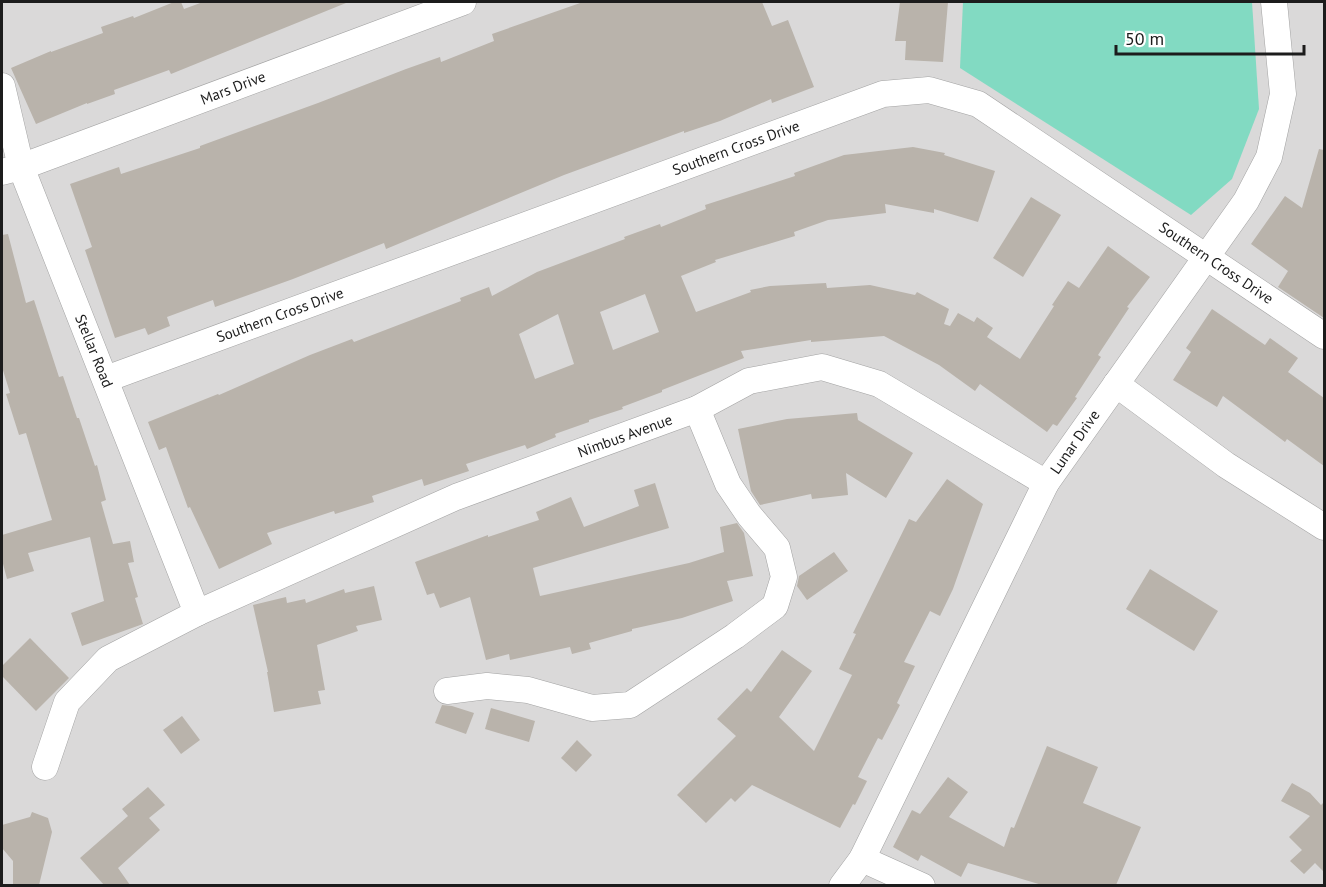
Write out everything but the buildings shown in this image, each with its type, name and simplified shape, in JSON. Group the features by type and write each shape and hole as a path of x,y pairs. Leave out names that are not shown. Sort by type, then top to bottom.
{"street":[{"name":"Mars Drive","path":"11,170 464,2"},
{"name":"Lunar Drive","path":"842,885 862,859 1046,483 1246,201 1269,157 1283,94 1274,2"},
{"name":"Stellar Road","path":"2,86 11,170 106,379 196,613"},
{"name":"Southern Cross Drive","path":"106,379 883,94 929,90 978,104 1324,336"},
{"name":"Nimbus Avenue","path":"45,767 67,702 108,659 196,613 456,497 698,409 749,381 822,368 879,384 1046,483"},
{"path":"1116,384 1226,465 1324,527"},
{"path":"447,691 487,686 528,690 592,708 630,705 735,636 775,606 784,577 777,548 749,515 728,484 698,409"},
{"path":"862,859 922,885"}],"shaded area":[{"path":"2,2 1324,2 1324,885 2,885"}],"green space":[{"path":"963,2 1252,2 1259,109 1232,179 1191,215 960,68"}]}
